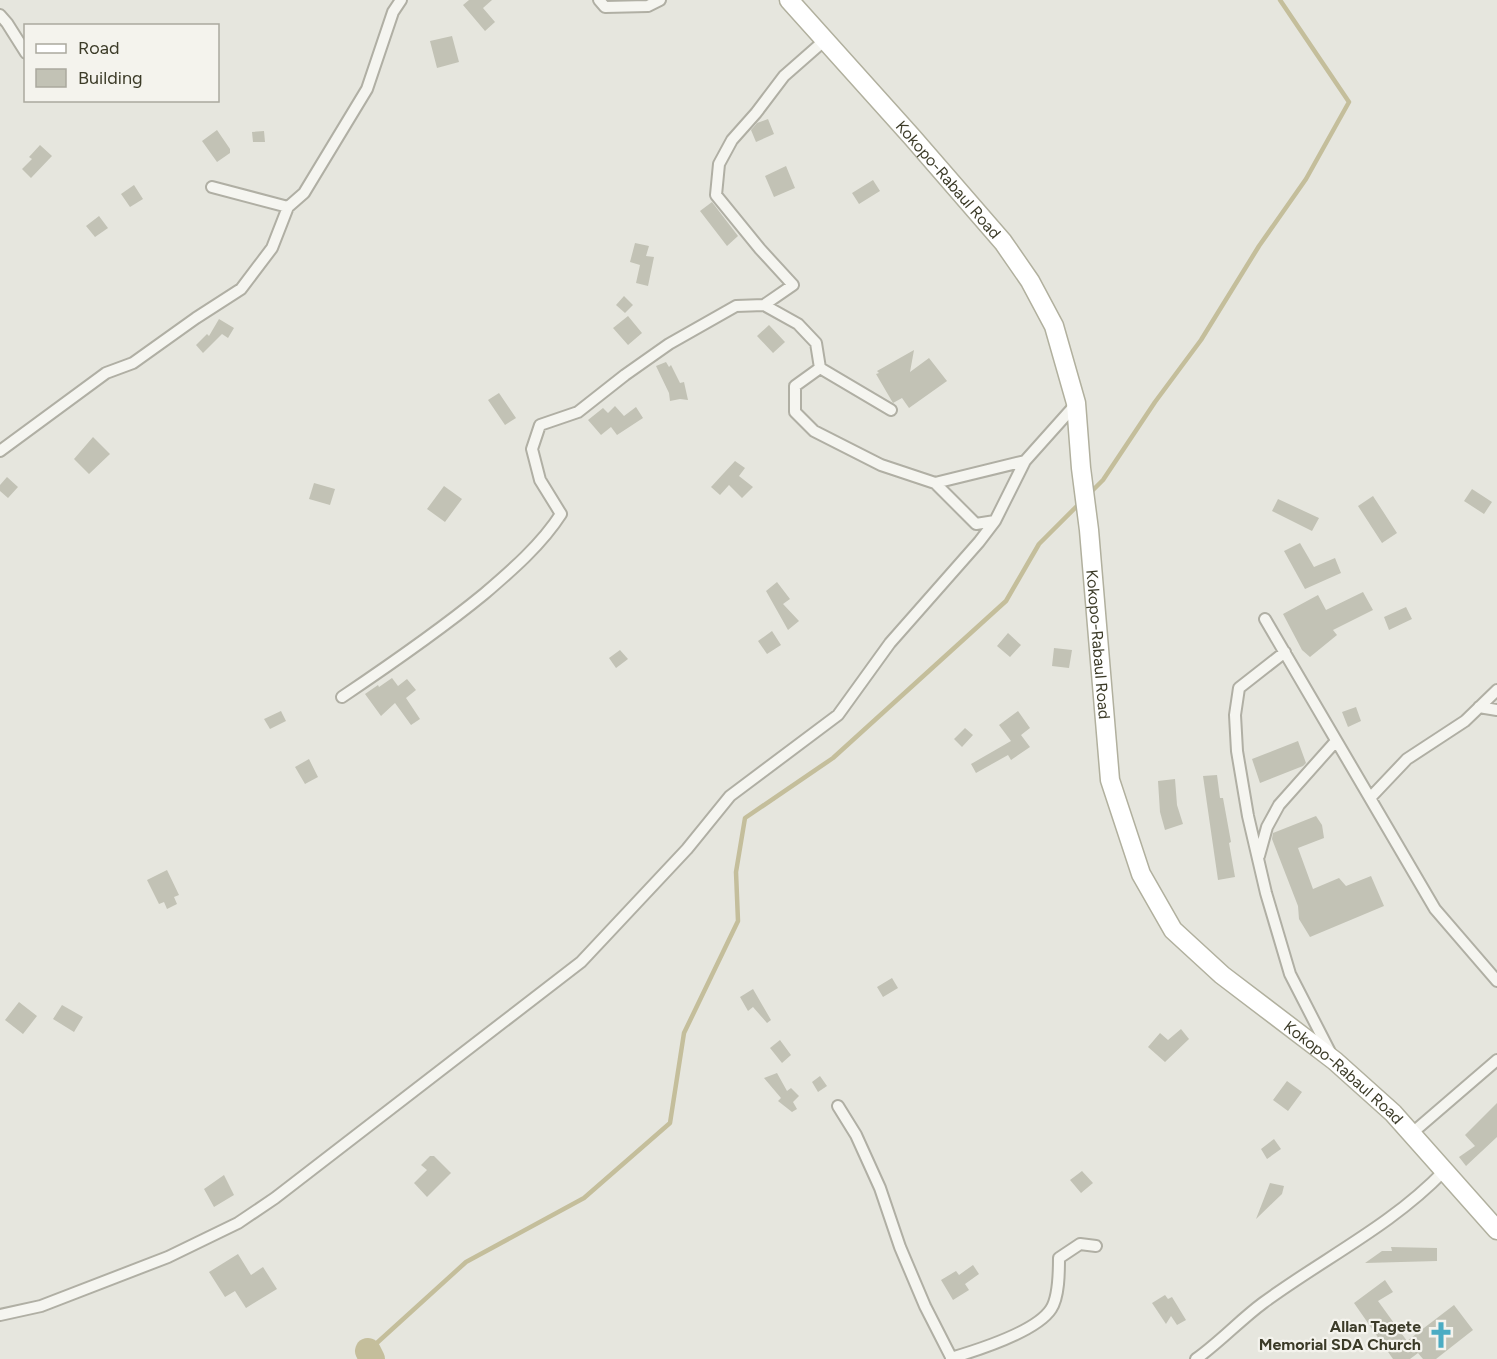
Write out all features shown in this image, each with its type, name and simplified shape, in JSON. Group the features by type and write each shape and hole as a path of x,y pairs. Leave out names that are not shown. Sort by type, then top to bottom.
{"main road":[{"name":"Kokopo-Rabaul Road","path":"789,0 912,136 995,233 1030,281 1054,326 1076,404 1110,780 1141,874 1173,930 1222,975 1335,1061 1393,1113 1497,1230"}],"street":[{"path":"0,451 106,373 133,363 241,289 272,248 288,207 304,193 366,89 393,12 401,0"},
{"path":"599,0 605,8 648,6 660,0"},
{"path":"0,15 8,23 24,50"},
{"path":"764,305 793,285 716,195 719,164 732,140 756,114 784,76 825,40"},
{"path":"212,188 288,207"},
{"path":"342,697 446,625 513,569 552,528 561,514 540,480 532,449 540,425 578,412 669,344 736,306 764,305 798,324 816,343 820,368"},
{"path":"820,368 891,410"},
{"path":"820,368 795,387 795,412 814,431 881,465 935,483 976,524 995,521"},
{"path":"0,1315 40,1306 168,1257 238,1223 275,1198 581,962 687,849 730,796 837,715 890,643 979,542 995,521 1025,461 1076,404"},
{"path":"935,483 1025,461"},
{"path":"1265,619 1435,909 1497,981"},
{"path":"1285,652 1239,688 1235,715 1237,751 1248,816 1266,893 1290,974 1335,1061"},
{"path":"1370,798 1407,759 1465,721 1497,690"},
{"path":"1479,707 1497,710"},
{"path":"1258,857 1267,827 1279,805 1336,741"},
{"path":"1411,1134 1497,1060"},
{"path":"838,1106 856,1135 880,1188 904,1257 925,1306 952,1359 1009,1339 1035,1323 1052,1309 1059,1277 1059,1258 1080,1244 1096,1246"},
{"path":"1196,1359 1263,1304 1353,1245 1422,1194 1444,1171"}],"building":[{"path":"469,0 492,0 483,8 495,22 485,31 463,5"},
{"path":"452,36 459,62 437,68 430,41"},
{"path":"768,119 774,134 756,142 751,130 757,123"},
{"path":"217,130 230,149 230,153 217,162 202,141"},
{"path":"264,131 265,142 253,142 252,132"},
{"path":"40,145 52,156 31,178 22,169 32,159 29,157"},
{"path":"786,166 795,188 774,197 765,176"},
{"path":"873,180 880,191 859,204 852,193"},
{"path":"134,185 143,199 130,207 121,194"},
{"path":"712,202 738,236 727,246 700,211"},
{"path":"99,216 108,228 95,237 86,226"},
{"path":"635,243 649,246 646,256 654,257 648,286 636,283 640,265 630,262"},
{"path":"624,296 633,305 625,313 616,305"},
{"path":"628,316 642,333 628,345 613,328"},
{"path":"219,319 234,328 228,338 222,334 203,353 196,345 207,334 209,336"},
{"path":"769,325 785,342 773,353 757,336"},
{"path":"914,350 910,372 929,358 947,381 909,408 902,398 893,403 876,374 879,373 877,371"},
{"path":"666,362 669,367 671,365 680,383 684,382 688,400 670,401 669,393 656,366"},
{"path":"499,393 516,418 505,425 488,400"},
{"path":"615,406 624,416 636,407 643,418 617,435 611,427 601,435 588,420 603,408 608,413"},
{"path":"93,437 110,454 89,474 74,459"},
{"path":"735,461 745,468 739,476 753,487 742,498 729,485 720,495 711,487"},
{"path":"7,477 18,487 8,498 0,491 0,485"},
{"path":"314,483 335,489 330,505 309,499"},
{"path":"444,486 462,499 445,522 427,509"},
{"path":"1472,489 1492,502 1484,514 1464,501"},
{"path":"1373,496 1397,533 1382,543 1358,506"},
{"path":"1278,499 1319,518 1312,531 1272,511"},
{"path":"1300,543 1314,567 1335,558 1341,573 1305,589 1284,551"},
{"path":"777,582 790,599 783,604 799,621 788,630 766,591"},
{"path":"1363,592 1373,610 1333,630 1337,635 1310,657 1302,650 1283,614 1318,595 1326,610"},
{"path":"1406,607 1412,619 1389,630 1384,617"},
{"path":"772,631 781,645 767,654 758,641"},
{"path":"1008,633 1021,645 1010,657 997,646"},
{"path":"1054,648 1072,650 1069,668 1052,666"},
{"path":"620,650 628,659 616,668 609,658"},
{"path":"392,678 398,686 407,679 416,690 406,698 420,719 411,725 395,703 381,716 365,694"},
{"path":"1356,707 1361,721 1348,727 1342,712"},
{"path":"281,711 286,721 270,729 264,719"},
{"path":"1018,711 1030,728 1021,735 1030,747 1011,760 1008,755 976,773 971,764 1011,741 999,725"},
{"path":"965,728 973,735 962,747 954,739"},
{"path":"1298,741 1306,763 1260,783 1252,759"},
{"path":"309,759 318,777 305,784 295,767"},
{"path":"1217,775 1231,842 1229,843 1235,877 1218,880 1203,776"},
{"path":"1175,779 1177,805 1183,824 1165,830 1160,812 1158,781"},
{"path":"1316,816 1322,825 1324,838 1298,848 1313,889 1339,878 1346,886 1371,876 1384,906 1310,937 1299,919 1298,906 1272,839 1273,833"},
{"path":"167,870 179,895 174,897 177,904 167,909 164,902 159,904 147,880"},
{"path":"892,978 898,988 883,997 877,987"},
{"path":"753,989 771,1020 767,1023 753,1007 748,1011 740,997"},
{"path":"19,1002 37,1016 23,1034 5,1020"},
{"path":"62,1005 83,1017 74,1032 53,1019"},
{"path":"1181,1029 1189,1039 1165,1062 1148,1047 1160,1033 1168,1040"},
{"path":"780,1040 791,1055 782,1063 770,1048"},
{"path":"777,1073 787,1091 791,1088 799,1096 793,1102 797,1109 792,1112 778,1101 781,1098 764,1078"},
{"path":"820,1076 827,1086 818,1092 812,1082"},
{"path":"1287,1081 1302,1092 1288,1111 1273,1100"},
{"path":"1497,1103 1497,1137 1466,1166 1459,1157 1475,1146 1465,1135"},
{"path":"1274,1139 1281,1149 1267,1159 1261,1149"},
{"path":"430,1156 434,1156 451,1173 427,1197 414,1183 427,1170 421,1165"},
{"path":"1082,1171 1093,1183 1081,1193 1070,1180"},
{"path":"224,1175 234,1195 214,1207 204,1189"},
{"path":"1270,1183 1284,1186 1282,1194 1256,1219"},
{"path":"1391,1247 1437,1248 1437,1261 1365,1263 1382,1251 1392,1251"},
{"path":"238,1254 251,1275 263,1267 277,1289 246,1308 235,1291 225,1297 209,1272"},
{"path":"973,1265 979,1274 965,1284 969,1290 953,1300 941,1280 956,1271 959,1275"},
{"path":"1385,1280 1393,1292 1378,1301 1407,1341 1454,1305 1473,1330 1436,1359 1423,1359 1418,1353 1410,1359 1393,1359 1354,1303"},
{"path":"1165,1295 1168,1299 1172,1297 1186,1320 1177,1325 1171,1316 1166,1324 1152,1303"}],"waterway":[{"path":"1090,493 1103,480 1155,402 1201,340 1259,246 1306,179 1349,102 1280,0"},
{"path":"363,1359 368,1351 466,1262 584,1198 670,1123 684,1033 738,921 736,872 745,818 833,758 1006,601 1039,544 1080,503"},
{"path":"368,1351 372,1359"}],"place":[{"name":"Allan Tagete Memorial SDA Church","path":"1441,1335"}]}
